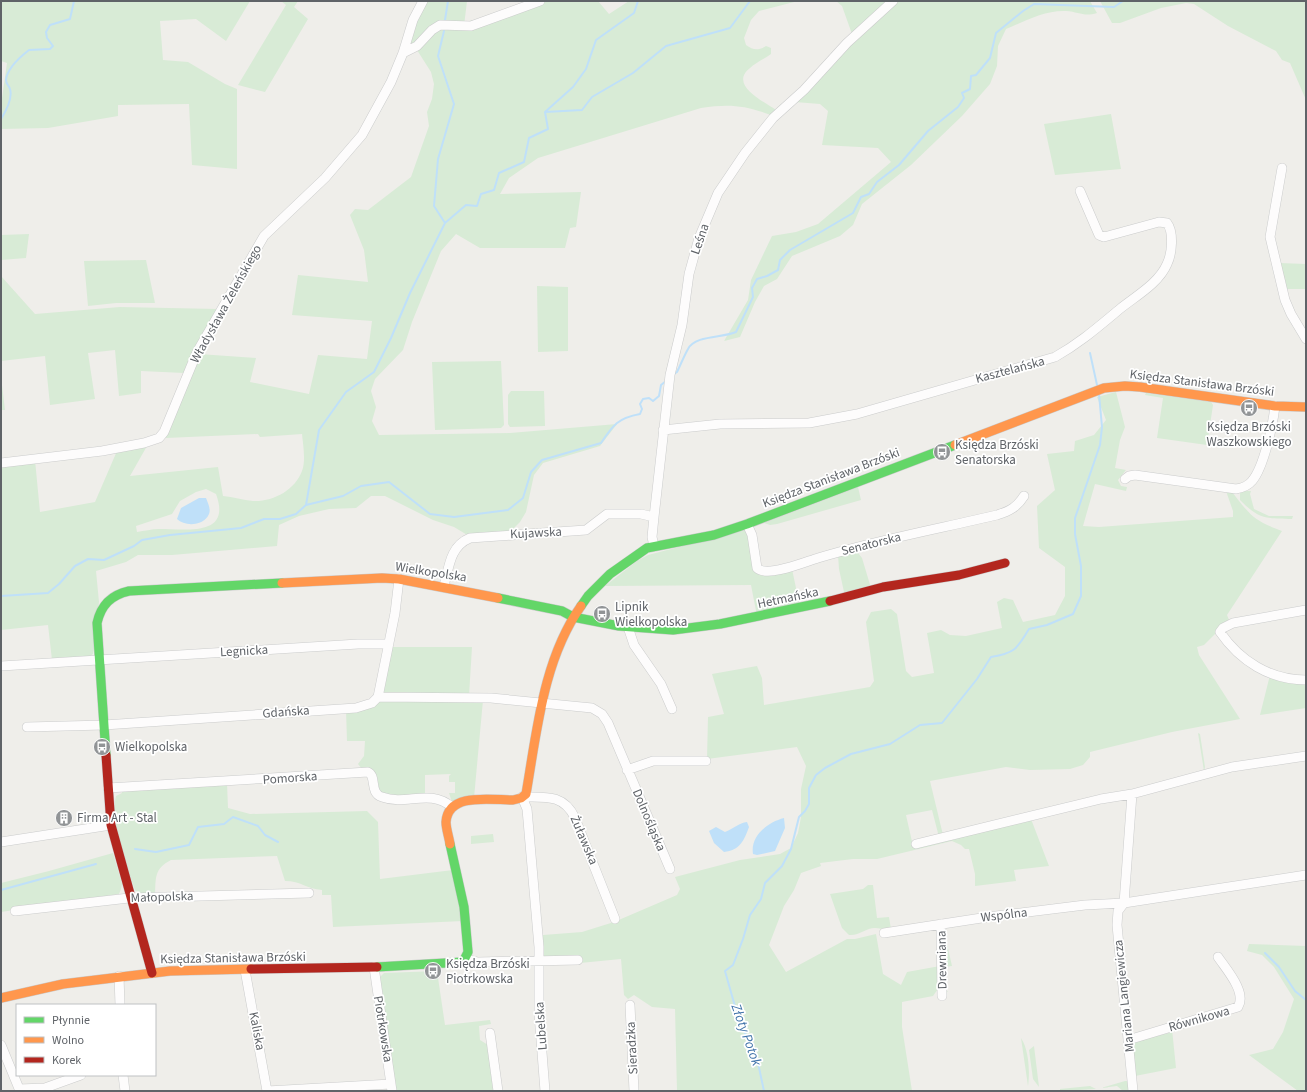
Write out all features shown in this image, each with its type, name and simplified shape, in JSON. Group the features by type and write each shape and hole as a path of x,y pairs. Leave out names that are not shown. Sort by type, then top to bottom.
{"street":[{"name":"Władysława Żeleńskiego","path":"1,463 102,451 149,442 159,438 164,432 197,352 253,254 268,232 325,178 362,135 391,82 403,53 413,20 423,1"},
{"path":"403,53 417,46 432,30 440,25 470,26 540,1"},
{"name":"Leśna","path":"654,546 652,537 663,430 670,380 682,325 689,274 699,238 718,193 745,152 772,118 804,90 847,43 893,1"},
{"path":"1282,168 1270,237 1286,300 1291,314 1306,339"},
{"name":"Kasztelańska","path":"663,430 720,424 809,423 857,414 1054,357 1080,343 1145,289 1167,265 1170,255 1171,232 1167,223 1159,222 1104,237 1099,234 1080,191"},
{"name":"Księdza Stanisława Brzóski","path":"522,797 528,788 542,704 558,649 573,617 588,596 610,574 636,554 654,546 714,535 747,524 1099,390 1114,387 1140,387 1275,406 1306,407"},
{"path":"1125,479 1129,476 1135,475 1236,489 1244,487 1251,482 1257,471 1273,422 1275,406"},
{"name":"Senatorska","path":"747,524 752,535 755,564 760,571 767,572 792,567 870,543 998,515 1017,506 1024,496"},
{"name":"Kujawska","path":"444,586 454,551 459,544 470,538 586,530 607,514 641,514 654,517"},
{"name":"Hetmańska","path":"573,617 628,627 673,630 720,624 820,604 891,585 959,575 1005,563"},
{"name":"Wielkopolska","path":"152,973 148,954 129,898 111,825 97,623 98,614 106,601 120,593 382,578 444,586 562,611 573,617"},
{"path":"378,697 395,613 399,579"},
{"path":"1306,610 1233,623 1223,628 1220,632 1232,648 1251,664 1280,677 1306,680"},
{"path":"628,627 634,645 661,684 672,709"},
{"name":"Legnicka","path":"99,660 350,644 388,644"},
{"path":"1,666 99,660"},
{"name":"Gdańska","path":"27,727 104,725 356,708 372,703 378,697 491,698 542,704"},
{"name":"Dolnośląska","path":"542,704 592,708 602,714 608,722 670,869"},
{"path":"916,844 1101,799 1132,794 1232,767 1306,756"},
{"path":"628,770 653,762 706,760"},
{"name":"Pomorska","path":"108,788 368,772 372,776 375,791 382,797 393,799 433,798 442,800 452,807"},
{"path":"1124,903 1132,794"},
{"path":"466,959 468,947 464,907 446,823 447,814 452,807 463,801 513,800 522,797 528,809 539,961 578,960"},
{"name":"Żuławska","path":"522,797 551,798 563,802 569,807 576,818 615,920"},
{"path":"1,842 111,825"},
{"name":"Wspólna","path":"884,933 941,924 1085,906 1124,903 1306,875"},
{"name":"Małopolska","path":"15,911 129,898 309,893"},
{"name":"Mariana Langiewicza","path":"1124,903 1118,911 1117,925 1134,1091"},
{"name":"Drewniana","path":"941,924 942,996"},
{"name":"Równikowa","path":"1128,1040 1238,1007 1240,1001 1237,987 1218,957"},
{"name":"Księdza Stanisława Brzóski","path":"1,998 63,984 119,976 186,970 374,967 460,963 466,959 478,962 539,961"},
{"name":"Lubelska","path":"539,961 539,1014 545,1091"},
{"name":"Piotrkowska","path":"374,967 392,1088"},
{"name":"Kaliska","path":"245,970 267,1091"},
{"path":"119,976 120,1004"},
{"name":"Sieradzka","path":"630,1005 634,1091"},
{"path":"490,1033 498,1091"},
{"path":"1,1045 19,1090 45,1088 78,1076"},
{"path":"124,1076 125,1091"},
{"path":"267,1091 392,1088"}],"green space":[{"path":"1,1 250,1 226,41 196,19 160,21 163,60 188,62 225,84 237,89 237,169 192,165 189,104 118,105 118,116 48,128 1,129 1,105 7,63 1,61"},
{"path":"281,1 298,1 294,7 308,19 265,92 238,85 286,5"},
{"path":"426,1 467,1 464,26 448,23 416,44 408,45 416,21"},
{"path":"547,1 598,1 609,14 629,1 798,1 759,11 751,20 744,38 746,45 751,48 758,49 766,46 771,48 771,54 754,64 744,74 743,81 746,87 757,98 776,110 771,115 736,106 701,108 538,158 509,178 500,194 581,192 576,227 570,228 565,248 480,248 456,234 441,251 412,322 403,350 375,379 371,391 376,407 372,421 379,435 510,433 617,424 600,446 543,463 534,475 526,512 520,522 512,530 502,533 469,536 454,527 433,520 385,496 371,496 356,508 329,509 299,516 279,525 277,546 172,555 138,555 126,562 96,571 99,602 93,654 89,657 52,660 48,625 1,630 1,465 35,460 40,512 95,502 117,451 147,446 130,476 218,467 223,496 253,501 261,501 275,497 282,494 294,484 299,478 304,462 302,434 260,437 258,434 166,438 165,436 199,354 256,358 250,382 309,394 318,355 367,359 372,321 292,315 298,275 368,282 364,250 350,215 355,209 368,210 411,177 429,126 427,112 432,99 434,84 431,72 417,50 439,28 518,10","holes":["206,489 216,494 219,508 218,518 212,524 204,528 182,530 156,529 137,532 136,526 172,514 180,501 196,492"]},
{"path":"836,1 889,1 852,34 842,6"},
{"path":"897,1 1090,1 1097,13 1088,15 1066,11 1050,12 1006,29 998,46 997,66 990,84 962,116 911,165 862,204 853,225 840,236 792,256 777,279 764,286 755,302 740,337 724,341 748,300 751,280 772,236 796,232 818,224 891,162 878,148 822,145 828,111 820,104 795,102 849,44"},
{"path":"1100,1 1306,1 1306,100 1290,63 1282,60 1276,51 1228,26 1194,4 1186,3 1161,8 1120,23 1112,23"},
{"path":"1111,114 1121,169 1055,175 1044,124"},
{"path":"29,234 26,258 1,260 1,235"},
{"path":"146,260 155,303 116,303 88,306 84,261"},
{"path":"1279,263 1306,264 1306,289 1286,289"},
{"path":"1,276 35,314 120,307 218,309 184,373 141,371 141,393 119,396 115,350 88,353 95,399 50,405 45,356 1,361"},
{"path":"537,286 568,287 568,351 538,352"},
{"path":"501,361 504,425 501,428 435,430 432,362"},
{"path":"1,377 5,410 1,410"},
{"path":"511,391 544,391 545,426 510,427 508,424 508,395"},
{"path":"1116,392 1125,427 1120,440 1115,468 1126,470 1118,480 1121,486 1127,487 1126,491 1095,484 1083,526 1099,527 1233,517 1233,511 1226,491 1232,492 1258,520 1282,531 1227,615 1229,620 1204,645 1197,647 1199,655 1240,719 1172,732 1090,752 1090,757 1083,765 1070,769 1030,770 1006,767 930,781 943,835 939,837 932,810 906,815 913,846 1031,819 1049,866 1014,870 1016,881 975,886 975,874 969,849 965,849 961,845 952,841 877,859 853,859 820,863 821,866 801,873 794,890 784,906 769,945 786,972 847,939 855,939 876,934 883,974 901,985 907,972 940,966 940,986 933,996 902,1002 902,1027 912,1091 677,1091 675,1009 652,1007 634,995 628,999 624,995 621,959 580,963 545,958 542,954 540,938 543,935 582,932 614,922 677,895 680,889 675,877 740,860 780,854 791,848 798,833 801,817 801,789 806,766 797,747 707,759 708,717 724,714 712,674 757,666 762,678 764,705 870,687 874,681 866,622 871,612 891,609 897,614 906,671 912,677 934,673 927,633 941,630 950,635 966,636 1002,628 997,602 1004,598 1013,600 1023,622 1055,615 1065,596 1065,567 1039,548 1037,506 1055,490 1047,454 1074,451 1075,441 1094,435 1106,420 1097,397"},
{"path":"1146,393 1211,402 1213,405 1207,445 1157,438 1163,398 1145,395"},
{"path":"858,487 861,500 777,524 770,525 764,523"},
{"path":"1243,491 1251,491 1250,494 1254,509 1269,516 1293,516 1292,519 1269,518 1258,515 1240,500 1240,493"},
{"path":"748,529 755,569 792,569 800,607 757,616 751,585 605,586 637,561 648,555"},
{"path":"855,549 862,558 871,588 844,592 839,569 838,555"},
{"path":"390,647 472,647 469,696 387,695 382,692"},
{"path":"1270,675 1306,681 1306,708 1260,715"},
{"path":"380,700 483,700 474,798 452,802 449,793 455,793 455,782 449,782 449,776 451,774 425,775 425,795 398,797 383,795 358,764 364,756 365,741 347,741 346,710"},
{"path":"1198,733 1200,734 1205,767 1204,771"},
{"path":"227,783 228,808 250,814 367,811 378,822 380,879 453,870 463,921 333,927 331,895 322,895 322,890 291,881 285,881 277,856 171,860 161,867 157,874 155,895 141,895 135,890 120,843 115,818 114,806 116,796 122,793 122,790"},
{"path":"493,834 494,842 471,844 471,836"},
{"path":"113,853 122,884 119,894 1,912 1,883"},
{"path":"868,885 873,885 877,918 889,917 891,929 872,928 849,935 842,928 830,894 863,889"},
{"path":"944,931 952,966 944,967 946,990 948,992 946,992 944,987 943,936"},
{"path":"1249,944 1306,946 1306,1091 1298,1091 1249,1055 1273,1049 1283,1032 1294,999 1274,967 1262,955 1247,951"},
{"path":"437,971 445,1025 490,1020 491,1024 479,1026 480,1040 488,1045 493,1091 395,1091 379,988 381,987 380,977 384,973"},
{"path":"1172,1029 1176,1068 1135,1076 1133,1044 1135,1041 1169,1033"},
{"path":"1021,1038 1026,1049 1028,1061 1028,1086"},
{"path":"1034,1046 1039,1087 1033,1079 1029,1050"},
{"path":"1128,1081 1130,1091 1123,1091 1117,1086 1101,1088"},
{"path":"1090,1086 1096,1089 1060,1091 1060,1089"}],"water":[{"path":"199,498 206,498 208,502 210,512 207,518 194,524 180,522 177,519 181,508"},
{"path":"784,818 785,828 775,851 757,855 753,854 754,841 761,831 766,826"},
{"path":"747,822 749,827 743,841 738,847 724,852 714,843 709,831 716,827 725,832"}],"waterway":[{"path":"1,119 7,109 11,97 10,89 6,83 11,67 29,50 50,49 53,46 47,38 46,32 50,25 70,19 74,1"},
{"path":"445,20 448,1"},
{"path":"306,505 319,430 346,392 374,372 391,338 410,293 445,223 466,205 477,206 481,194 494,190 499,173 524,162 529,138 548,129 545,112 573,87 586,69 596,40 634,13 638,1"},
{"path":"545,112 582,110 592,97 633,73 666,46 730,28 750,1"},
{"path":"674,374 677,372 692,344 703,339 736,332 753,297 752,288 757,279 778,270 780,260 790,250 853,213 861,197 869,194 877,182 899,165 928,131 958,107 964,98 962,93 970,89 971,76 976,75 990,58 996,33 1034,4 1114,7 1123,1"},
{"path":"444,31 438,56 454,104 438,159 434,206 445,223"},
{"path":"1090,353 1097,385"},
{"path":"1,596 48,593 59,584 75,566 88,559 104,560 134,546 142,540 170,535 241,528 264,519 280,519 296,514 306,505 343,496 361,486 389,482 430,514 454,517 508,510 523,498 531,472 542,460 601,443 609,431 621,420 640,414 642,409 640,404 643,399 649,398 653,401 659,396 661,385 666,381"},
{"name":"Złoty Potok","path":"764,1091 758,1063 738,1017 725,971 733,965 750,915 761,899 765,883 782,866 791,849 799,817 809,804 809,788 816,775 825,768 851,754 890,744 920,725 942,723 977,679 991,657 1010,652 1018,646 1029,629 1047,625 1073,614 1081,596 1081,566 1075,534 1075,518 1100,445 1102,427 1099,394"},
{"path":"135,849 156,852 189,845 198,827 224,824 233,817 258,826 265,835 278,842"},
{"path":"1,890 96,864"},
{"path":"1265,953 1279,967 1295,991 1306,1000"}],"traffic: fast":[{"path":"581,606 588,596 610,574 647,548 714,535 747,524 955,445"},
{"path":"106,755 97,623 101,611 112,598 129,591 282,583"},
{"path":"498,598 562,611 573,617 619,626 673,630 720,624 830,601"},
{"path":"377,967 463,962 468,952 464,907 450,844"}],"traffic: slow":[{"path":"955,445 1104,388 1125,386 1140,387 1275,406 1306,407"},
{"path":"282,583 382,578 399,579 498,598"},
{"path":"450,844 446,822 449,812 454,806 462,802 472,800 513,800 521,798 526,794 538,721 550,673 558,649 568,627 581,606"},
{"path":"1,998 63,984 170,971 251,969"}],"traffic: jam":[{"path":"830,601 883,587 959,575 1005,563"},
{"path":"106,755 111,825 152,973"},
{"path":"251,969 377,967"}],"place":[{"name":"Księdza Brzóski Waszkowskiego","path":"1249,408"},
{"name":"Księdza Brzóski Senatorska","path":"942,452"},
{"name":"Lipnik Wielkopolska","path":"602,614"},
{"name":"Wielkopolska","path":"102,747"},
{"name":"Firma Art - Stal","path":"64,818"},
{"name":"Księdza Brzóski Piotrkowska","path":"433,971"}]}
